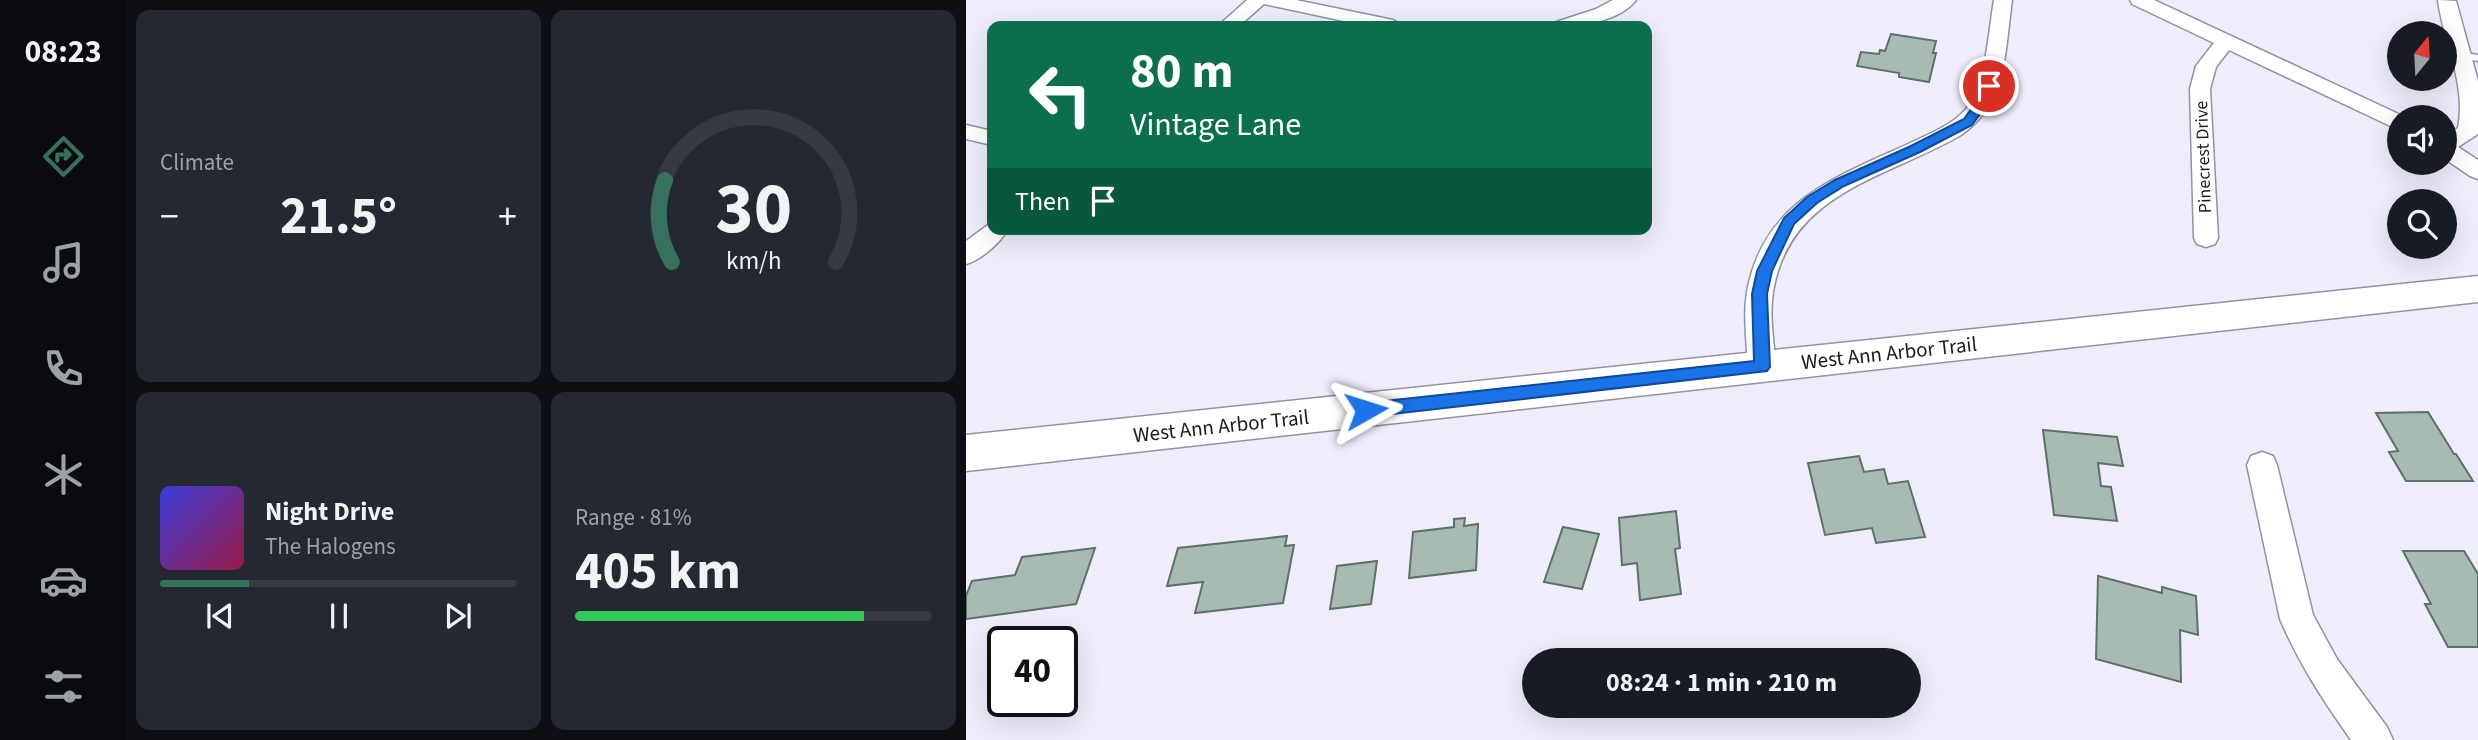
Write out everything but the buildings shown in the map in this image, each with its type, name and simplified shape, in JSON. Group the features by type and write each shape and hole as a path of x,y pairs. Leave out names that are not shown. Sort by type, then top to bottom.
{"street":[{"path":"1234,21 1258,0"},
{"path":"1269,0 1369,21"},
{"path":"1578,21 1603,13 1627,0"},
{"path":"1762,367 1760,294 1765,271 1789,222 1812,200 1839,183 1916,149 1968,122 1985,99 1989,86 2003,0"},
{"path":"2139,0 2387,117"},
{"path":"2447,1 2472,57 2474,82 2475,119 2469,131 2457,138"},
{"name":"Pinecrest Drive","path":"2206,238 2200,89 2206,66 2225,42"},
{"path":"966,132 987,137"},
{"path":"2457,155 2478,172"},
{"path":"966,255 989,235"},
{"name":"West Ann Arbor Trail","path":"966,453 2478,289"},
{"path":"2262,465 2297,619 2324,672 2374,740"}],"route":[{"path":"1366,410 1762,367 1760,294 1774,248 1789,222 1812,200 1839,183 1916,149 1968,122 1985,99 1989,86"}]}
